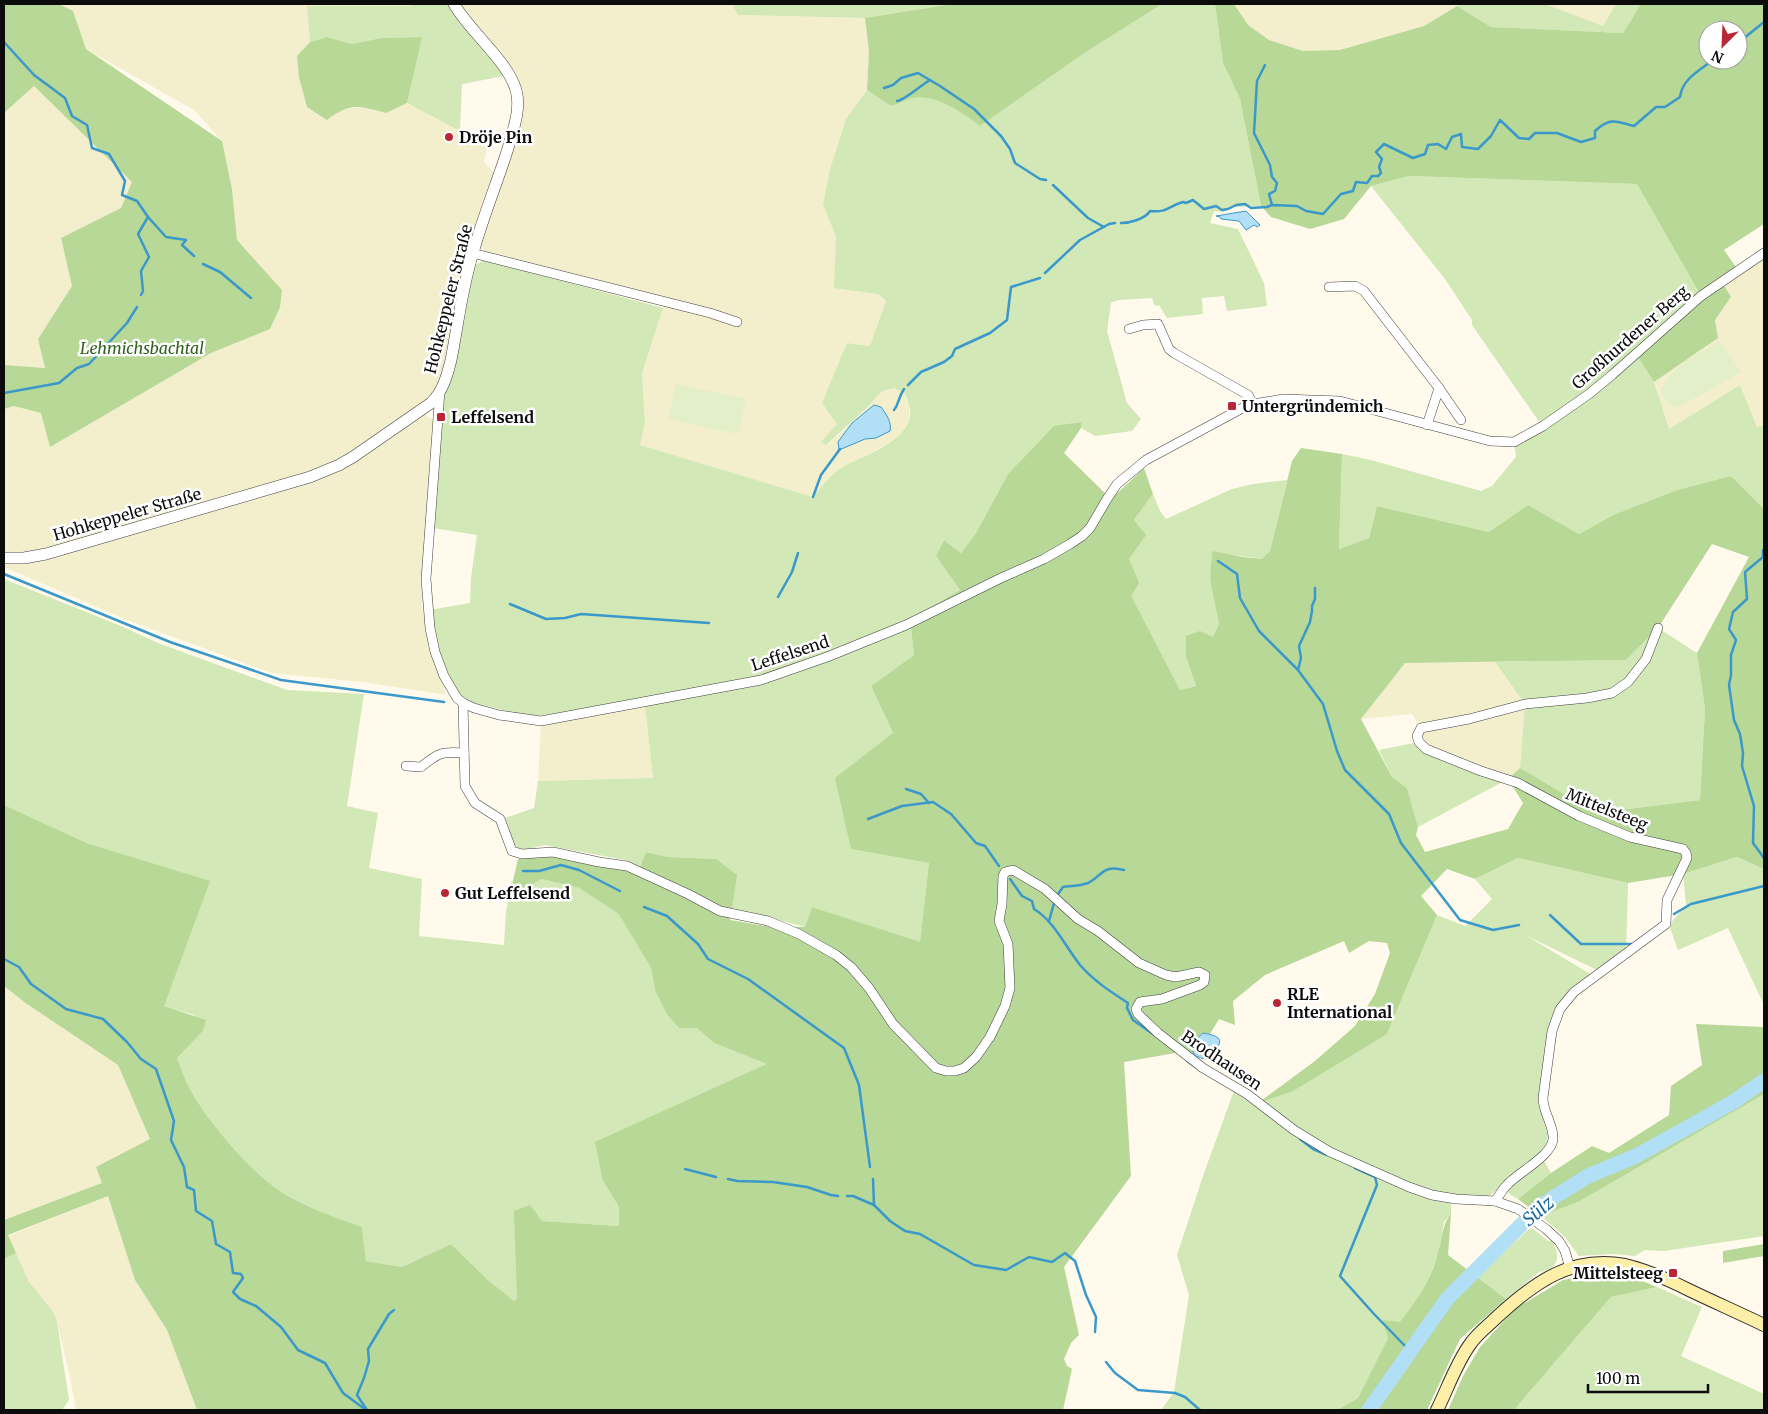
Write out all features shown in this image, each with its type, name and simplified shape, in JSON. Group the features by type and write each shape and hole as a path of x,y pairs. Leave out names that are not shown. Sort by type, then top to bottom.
{"main road":[{"path":"1437,1410 1459,1360 1472,1341 1511,1304 1536,1284 1549,1276 1570,1268 1601,1263 1634,1267 1669,1280 1764,1325"}],"street":[{"name":"Hohkeppeler Straße","path":"4,558 24,558 46,554 326,471 353,457 431,403 440,391 451,360 472,253 500,175 518,113 518,99 515,87 508,75 488,46 454,4"},
{"path":"472,253 710,313 738,322"},
{"name":"Großhurdener Berg","path":"1427,425 1490,441 1514,442 1543,426 1588,394 1701,296 1764,253"},
{"path":"1329,287 1355,286 1364,291 1439,388 1461,420"},
{"path":"1129,329 1143,325 1158,324 1169,349 1248,395 1253,404 1283,399 1340,400 1427,425 1439,388"},
{"path":"406,766 421,767 438,754 445,752 464,753 463,703 457,698 444,676 435,652 426,595 440,391"},
{"name":"Leffelsend","path":"463,703 493,713 541,721 761,680 827,657 933,613 1070,544 1082,536 1096,518 1117,484 1146,460 1226,416 1253,404"},
{"name":"Mittelsteeg","path":"1495,1201 1507,1185 1543,1155 1552,1144 1552,1130 1543,1108 1543,1098 1552,1031 1560,1009 1574,992 1666,924 1668,900 1687,858 1683,849 1630,837 1579,816 1518,783 1481,771 1426,748 1419,742 1417,736 1421,728 1469,719 1525,704 1587,698 1612,693 1628,682 1646,659 1658,628"},
{"name":"Brodhausen","path":"464,753 464,786 475,802 500,820 512,850 522,854 553,852 627,866 720,911 768,921 799,934 830,951 851,967 869,988 893,1024 936,1068 946,1071 964,1068 976,1057 990,1036 1005,1006 1010,988 1008,944 1000,921 1003,876 1005,872 1013,870 1046,889 1078,920 1098,931 1139,963 1166,975 1176,977 1199,972 1205,975 1204,982 1200,985 1162,999 1140,1002 1136,1009 1138,1014 1158,1033 1203,1068 1247,1094 1294,1130 1339,1156 1409,1187 1432,1195 1456,1199 1495,1201 1518,1209 1559,1241 1565,1251 1570,1268"}],"shaded area":[{"path":"59,4 410,4 410,6 307,6 310,42 297,56 343,109 362,107 386,113 407,103 487,147 484,162 496,175 468,251 443,377 436,390 426,401 333,465 47,551 4,554 4,409 14,406 41,413 117,407 211,353 237,343 282,290 237,240 232,189 222,141 194,110 86,49 73,11"},
{"path":"459,4 732,4 738,15 865,18 869,51 867,90 846,119 830,169 823,204 836,237 835,287 878,294 886,301 870,346 847,343 837,424 827,445 868,408 882,391 894,388 905,393 909,406 909,419 903,431 894,440 836,472 813,497 640,445 645,423 642,373 666,298 484,252 479,244 521,92"},
{"path":"1234,4 1460,4 1424,26 1340,50 1303,51 1269,40 1248,25"},
{"path":"1545,4 1616,4 1603,26"},
{"path":"34,86 133,182 121,208 61,238 72,286 38,339 45,368 4,365 4,113"},
{"path":"1764,257 1764,425 1757,427 1740,385 1669,429 1654,382 1718,338 1715,320 1731,297 1721,282"},
{"path":"423,414 433,419 425,529 422,608 431,651 446,695 362,682 272,673 127,620 4,567 4,564 42,561 184,517 314,481 355,462"},
{"path":"1495,662 1525,704 1520,768 1508,779 1422,746 1421,728 1412,714 1361,719 1405,663"},
{"path":"645,706 653,778 538,781 541,725"},
{"path":"4,986 27,1004 118,1065 150,1139 96,1167 103,1183 4,1220"},
{"path":"108,1196 135,1280 167,1330 197,1410 76,1410 57,1322 29,1282 8,1236"}],"green space":[{"name":"Lehmichsbachtal","path":"4,4 59,4 73,11 86,49 222,141 232,189 237,240 282,290 280,307 270,329 211,353 50,447 41,413 14,406 4,409 4,365 45,368 38,339 72,286 61,238 121,208 132,182 34,86 4,113"},
{"path":"413,4 451,4 504,76 462,84 460,131 407,103 421,37 381,38 352,44 327,37 310,42 307,6 410,6"},
{"path":"732,4 952,4 865,18 738,15"},
{"path":"952,4 1162,4 1086,52 980,126 957,110 931,99 913,98 891,106 867,90 869,51 865,18"},
{"path":"1162,4 1215,4 1223,63 1240,99 1261,206 1235,207 1223,212 1214,211 1210,223 1238,229 1264,283 1267,306 1227,311 1224,296 1202,298 1203,314 1167,318 1159,305 1155,306 1152,298 1118,300 1111,303 1107,331 1127,403 1141,419 1132,431 1095,436 1081,428 1082,422 1054,427 1008,474 976,533 961,553 944,540 936,556 960,590 910,619 825,654 759,676 577,710 526,716 467,701 458,694 440,651 430,610 470,603 471,578 477,535 433,528 444,398 458,354 474,266 484,260 663,308 642,373 645,423 640,445 813,497 837,471 888,444 897,437 904,429 910,417 905,393 894,388 882,391 868,407 826,445 821,442 837,424 822,403 847,343 870,346 886,301 878,294 834,288 836,237 823,204 830,169 846,119 867,90 891,106 913,98 931,99 957,110 980,126 1086,52"},
{"path":"1215,4 1234,4 1248,25 1269,40 1303,51 1340,50 1424,26 1457,6 1491,27 1623,33 1641,4 1764,4 1764,224 1724,250 1738,270 1722,282 1731,297 1715,320 1718,338 1654,382 1636,354 1701,296 1637,184 1409,176 1371,186 1344,219 1310,229 1271,217 1261,206 1240,99 1223,63"},
{"path":"1460,4 1545,4 1603,26 1616,4 1641,4 1623,33 1491,27 1457,6"},
{"path":"327,37 352,44 381,38 422,37 407,103 386,113 361,107 349,108 342,110 327,120 307,107 299,77 297,56 310,42"},
{"path":"1409,176 1637,184 1701,296 1636,354 1654,382 1669,429 1740,385 1757,427 1764,425 1764,509 1731,476 1677,490 1613,515 1579,534 1528,505 1489,532 1377,506 1369,538 1339,549 1342,454 1371,460 1481,491 1492,486 1516,457 1514,442 1542,426 1472,325 1472,320 1445,279 1371,186"},
{"path":"1720,341 1741,372 1688,402 1675,407 1667,403 1661,391 1665,382 1678,368 1694,356"},
{"path":"675,384 746,399 738,434 669,419"},
{"path":"1082,422 1081,428 1064,453 1111,499 1144,468 1153,494 1134,520 1146,535 1129,559 1139,583 1131,596 1180,690 1196,686 1186,657 1186,636 1200,631 1213,637 1219,624 1210,580 1212,551 1262,559 1270,551 1292,461 1301,448 1342,454 1339,549 1369,538 1377,506 1489,532 1528,505 1579,534 1613,515 1677,490 1731,476 1764,509 1764,869 1737,857 1683,874 1628,883 1518,858 1475,879 1447,869 1421,896 1437,915 1387,1034 1293,1091 1258,1103 1315,1061 1355,1026 1375,994 1390,953 1387,943 1369,941 1349,953 1344,941 1265,975 1233,1001 1235,1025 1219,1019 1210,1034 1203,1033 1196,1039 1192,1045 1194,1053 1191,1055 1181,1052 1124,1062 1131,1176 1064,1267 1079,1335 1071,1343 1064,1359 1067,1366 1072,1369 1063,1410 197,1410 167,1330 135,1280 108,1196 8,1235 16,1253 4,1259 4,1220 102,1183 96,1167 150,1139 118,1065 27,1004 4,986 4,805 89,844 210,881 164,1006 206,1020 203,1031 177,1058 184,1077 197,1100 219,1131 247,1162 275,1188 297,1201 362,1227 366,1261 402,1267 451,1244 489,1281 514,1301 517,1299 514,1211 530,1205 542,1221 619,1226 619,1207 603,1181 595,1142 767,1064 714,1043 697,1028 679,1028 667,1014 655,990 651,968 619,914 579,888 542,879 509,897 518,859 535,855 553,854 626,869 636,875 646,852 668,857 716,859 737,875 730,920 766,926 805,927 812,907 920,942 929,863 851,849 835,778 893,733 871,686 914,655 910,619 960,590 936,556 944,540 961,553 976,533 1008,474 1054,426","holes":["1712,544 1749,557 1697,653 1705,709 1700,800 1596,813 1520,768 1508,779 1523,803 1508,829 1425,852 1416,835 1418,827 1407,788 1392,777 1361,719 1405,663 1626,660 1658,628"]},
{"path":"1287,480 1270,551 1262,559 1212,552 1210,580 1219,624 1213,638 1186,657 1196,686 1180,690 1130,596 1129,559 1145,535 1134,520 1153,494 1160,511 1166,519 1232,489 1253,484"},
{"path":"4,579 158,643 287,690 364,694 347,806 378,813 369,868 422,879 419,936 504,945 506,911 509,897 542,879 579,888 620,914 651,968 655,990 714,1043 768,1064 680,1104 603,1181 619,1207 619,1226 542,1221 517,1300 513,1301 489,1281 451,1244 402,1267 366,1261 362,1227 306,1205 275,1188 233,1147 197,1100 177,1058 203,1031 194,1015 164,1006 89,844 4,805"},
{"path":"911,628 914,655 871,686 893,733 851,849 929,863 920,943 812,907 805,927 768,917 731,911 716,859 668,857 646,852 639,867 625,860 545,845 525,850 517,847 513,842 505,818 534,808 538,781 653,778 645,706 763,684 829,661"},
{"path":"1658,628 1697,653 1705,709 1700,800 1596,813 1520,768 1525,704 1495,662 1626,660"},
{"path":"1419,742 1508,779 1418,827 1407,788 1392,777 1379,750"},
{"path":"1737,857 1764,869 1764,1005 1728,928 1678,950 1669,925 1686,905 1683,874"},
{"path":"1518,858 1628,883 1626,953 1599,971 1527,936 1592,975 1558,1007 1539,1105 1548,1135 1546,1144 1541,1152 1488,1197 1451,1195 1451,1213 1444,1222 1438,1255 1424,1291 1388,1338 1358,1398 1337,1410 1161,1410 1174,1392 1189,1295 1177,1255 1235,1088 1258,1103 1387,1034 1437,915 1465,926 1492,899 1475,879"},
{"path":"1696,1024 1764,1027 1764,1094 1578,1202 1541,1216 1518,1199 1551,1173 1592,1146 1609,1153 1669,1115 1671,1086 1702,1065"},
{"path":"1764,1088 1764,1236 1664,1251 1645,1250 1635,1256 1614,1254 1579,1256 1565,1237 1541,1216 1578,1202"},
{"path":"1543,1159 1551,1173 1518,1199 1508,1193 1509,1186"},
{"path":"1451,1213 1448,1255 1506,1299 1460,1339 1427,1410 1337,1410 1358,1398 1388,1338 1383,1320 1400,1322 1423,1290 1432,1272 1444,1227"},
{"path":"1531,1227 1548,1241 1552,1241 1557,1252 1556,1261 1551,1268 1539,1272 1506,1299 1477,1277"},
{"path":"1764,1244 1764,1256 1723,1263 1723,1251"},
{"path":"16,1253 29,1282 53,1312 57,1322 69,1400 62,1410 4,1410 4,1259"},
{"path":"1598,1274 1635,1278 1657,1287 1611,1297 1514,1410 1448,1410 1463,1376 1480,1347 1515,1309 1563,1280"},
{"path":"1657,1287 1702,1307 1681,1356 1764,1394 1764,1410 1514,1410 1611,1297"}],"water":[{"path":"1246,211 1260,225 1257,227 1254,225 1246,230 1239,221 1221,219 1216,216"},
{"path":"874,405 881,407 887,415 890,431 876,438 865,439 839,450 838,442 852,423"},
{"path":"1203,1033 1216,1037 1220,1042 1216,1050 1207,1059 1200,1058 1193,1053 1193,1045"}],"waterway":[{"path":"1748,35 1764,22"},
{"path":"4,42 34,75 65,98 72,116 87,125 92,148 109,154 125,181 122,195 137,201 148,217 138,234 149,257 141,271 143,291 141,295"},
{"path":"1265,65 1257,81 1254,133 1270,165 1272,177 1277,183 1275,191 1269,194 1272,205"},
{"path":"1121,223 1137,220 1150,211 1164,210 1193,200 1204,209 1216,206 1222,210 1245,204 1251,208 1272,205 1297,206 1306,211 1323,214 1341,194 1353,191 1356,182 1367,183 1372,176 1378,176 1381,173 1379,167 1382,159 1376,152 1384,144 1413,158 1425,154 1428,145 1438,144 1446,149 1452,137 1461,134 1462,147 1478,149 1491,136 1500,120 1519,138 1529,139 1535,133 1557,133 1581,142 1595,138 1595,131 1609,122 1613,121 1634,126 1656,107 1665,107 1680,97 1684,85 1700,70"},
{"path":"884,88 893,85 901,78 918,73 974,109 1001,136 1010,149 1015,163 1040,179 1046,180"},
{"path":"897,101 930,80"},
{"path":"1053,185 1088,218 1104,227"},
{"path":"148,217 166,237 186,240 182,245 194,256"},
{"path":"1045,273 1080,240 1109,224 1115,223"},
{"path":"203,264 220,272 251,298"},
{"path":"908,385 921,372 944,362 952,356 955,349 990,333 1007,320 1011,287 1040,278"},
{"path":"4,393 59,383 77,368 89,364 127,323 137,307"},
{"path":"894,410 904,389"},
{"path":"813,497 821,475 840,449"},
{"path":"1763,550 1763,557 1745,572 1747,599 1733,612 1729,629 1736,640 1731,655 1729,685 1734,720 1740,734 1743,753 1742,766 1754,806 1753,843 1764,858"},
{"path":"778,597 792,572 798,553"},
{"path":"1218,561 1237,574 1240,598 1259,631 1298,670 1323,704 1337,751 1345,770 1389,814 1401,843 1460,920 1493,930 1519,925"},
{"path":"4,574 170,642 281,680 444,702"},
{"path":"1298,670 1301,658 1299,646 1310,622 1315,599 1315,588"},
{"path":"510,604 546,619 565,618 581,614 709,623"},
{"path":"906,789 921,794 929,803"},
{"path":"868,819 902,806 933,802 951,814 976,843 985,846 999,866"},
{"path":"523,871 539,871 561,865 579,870 620,891"},
{"path":"1058,894 1063,887 1088,883 1107,870 1124,870"},
{"path":"1010,879 1022,896 1032,901 1034,909 1048,920 1085,971 1128,1003 1127,1008 1133,1020 1153,1034"},
{"path":"1674,914 1691,904 1764,886"},
{"path":"1049,921 1054,903"},
{"path":"644,907 667,916 698,944 708,959 748,979 844,1048 859,1085 870,1167"},
{"path":"1550,915 1581,944 1632,944"},
{"path":"4,959 19,967 31,984 66,1009 103,1019 127,1042 141,1059 156,1069 174,1121 171,1140 184,1167 187,1187 194,1190 196,1211 212,1221 216,1244 230,1252 233,1273 241,1274 243,1278 233,1292 240,1299 256,1306 281,1327 298,1350 325,1363 343,1393 366,1410"},
{"path":"1187,1061 1197,1068"},
{"name":"Sülz","path":"1369,1410 1447,1299 1540,1206 1588,1176 1636,1156 1685,1129 1733,1102 1764,1081"},
{"path":"1300,1139 1313,1149 1327,1155"},
{"path":"1355,1168 1375,1177 1377,1185 1340,1276 1410,1351"},
{"path":"685,1169 716,1177"},
{"path":"728,1179 773,1182 807,1187 838,1196"},
{"path":"873,1179 874,1205 890,1221 905,1231 920,1234 974,1265 1006,1270 1029,1257 1052,1262 1065,1253 1075,1261 1086,1295 1096,1317 1095,1332"},
{"path":"847,1196 853,1196 874,1205"},
{"path":"367,1410 357,1395 369,1361 368,1349 389,1314 394,1310"},
{"path":"1106,1362 1115,1373 1138,1390 1175,1393 1185,1397 1200,1410"}],"place":[{"name":"Dröje Pin","path":"449,137"},
{"name":"Untergründemich","path":"1232,406"},
{"name":"Leffelsend","path":"441,417"},
{"name":"Gut Leffelsend","path":"445,893"},
{"name":"RLE International","path":"1277,1003"},
{"name":"Mittelsteeg","path":"1673,1273"}]}
